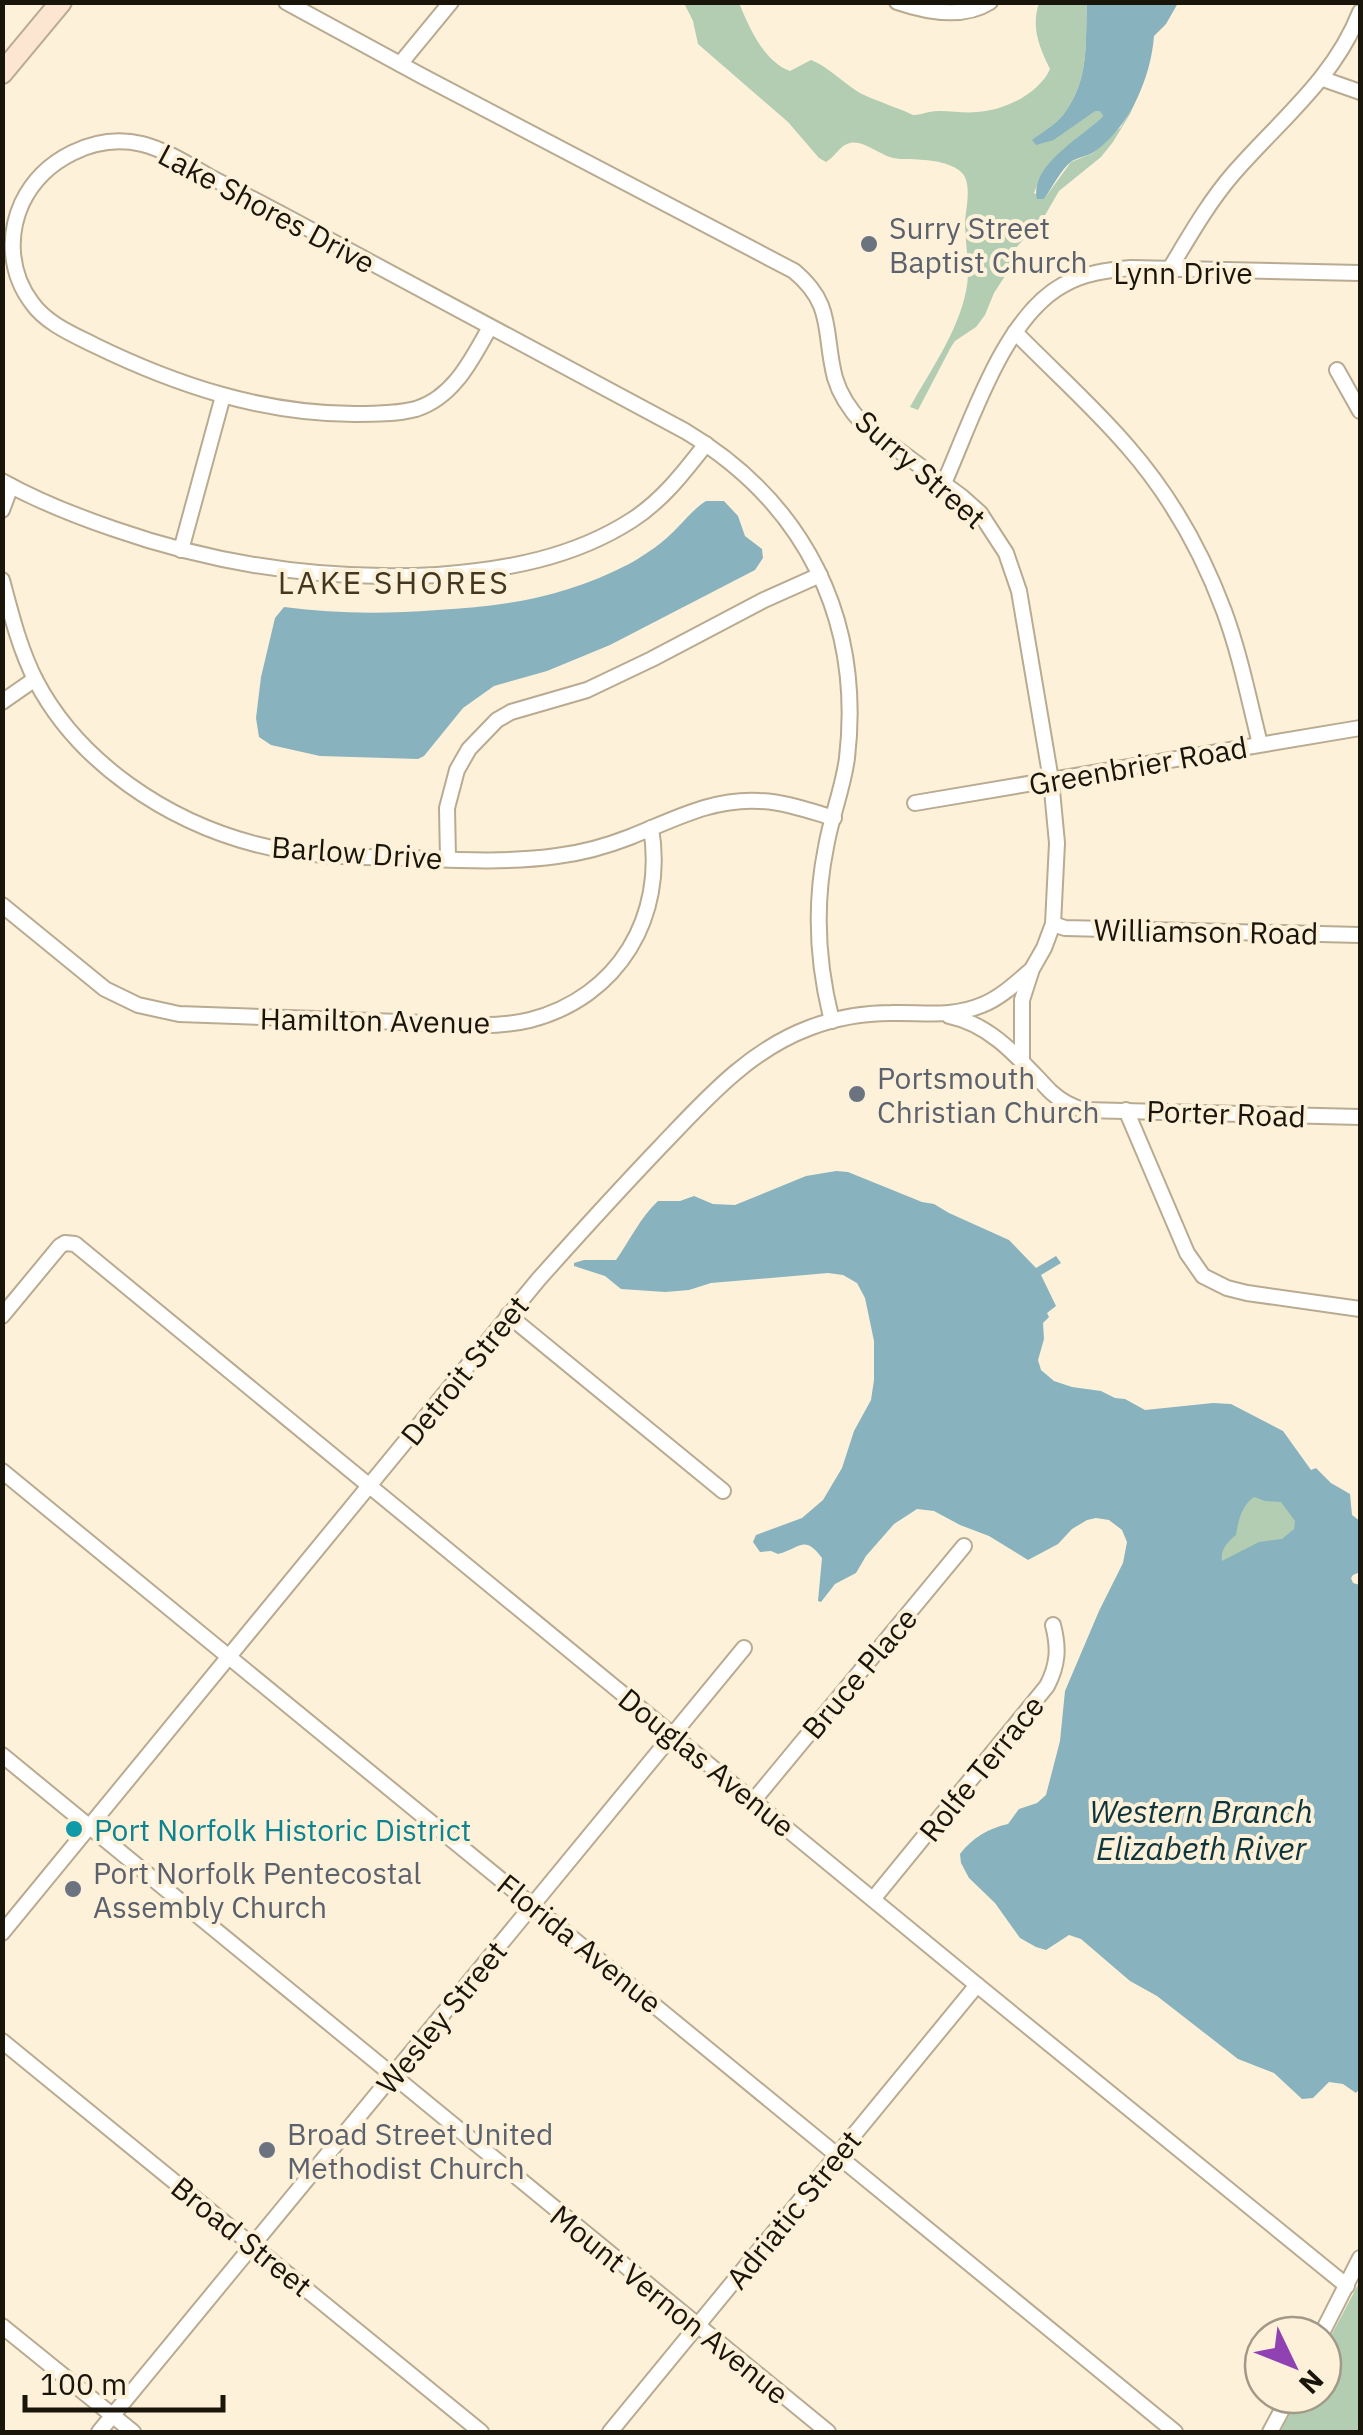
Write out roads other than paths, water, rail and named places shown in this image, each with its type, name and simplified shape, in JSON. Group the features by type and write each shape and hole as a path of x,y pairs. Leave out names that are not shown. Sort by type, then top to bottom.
{"street":[{"path":"2,73 61,2"},
{"name":"Surry Street","path":"286,2 794,272 816,293 824,310 835,378 853,413 980,513 994,532 1014,570 1019,591 1050,780 1056,843 1053,924 1022,1000 1022,1061"},
{"path":"400,64 452,2"},
{"path":"897,2 954,12 980,9 989,3"},
{"path":"1169,270 1221,188 1323,78 1352,34 1360,12"},
{"path":"1323,78 1360,92"},
{"name":"Lake Shores Drive","path":"490,327 464,374 436,398 417,408 336,414 264,405 171,379 82,339 44,317 25,294 14,262 15,224 29,191 65,156 99,144 121,142 156,148 490,327 706,444 764,492 820,575 847,660 851,695 846,762 825,848 818,918 818,954 832,1021"},
{"name":"Lynn Drive","path":"944,484 995,367 1015,332 1046,296 1064,284 1108,270 1131,268 1360,273"},
{"path":"1015,332 1129,448 1170,504 1198,553 1224,612 1240,659 1260,744"},
{"path":"1337,370 1360,411"},
{"path":"181,550 223,396"},
{"path":"2,510 7,484 96,523 237,564 332,576 478,572 512,567 578,547 634,519 678,480 706,444"},
{"path":"448,860 450,788 475,742 497,720 511,712 587,690 820,575"},
{"name":"Barlow Drive","path":"2,580 35,679 70,730 93,755 146,796 200,825 258,845 346,857 511,861 559,856 609,844 696,809 734,802 772,802 834,818"},
{"path":"2,702 35,679"},
{"name":"Greenbrier Road","path":"915,803 1360,728"},
{"name":"Hamilton Avenue","path":"2,905 105,989 161,1012 449,1024 525,1021 580,998 612,972 626,954 638,935 653,893 655,849 651,828"},
{"name":"Williamson Road","path":"1053,924 1065,928 1360,935"},
{"name":"Detroit Street","path":"2,1933 508,1316 598,1212 728,1077 788,1037 832,1021 894,1012 944,1015 982,1006 1032,969"},
{"name":"Porter Road","path":"944,1015 976,1024 997,1038 1050,1092 1074,1107 1360,1116"},
{"path":"1126,1110 1187,1253 1203,1276 1247,1293 1360,1309"},
{"name":"Douglas Avenue","path":"2,1316 60,1246 75,1244 1348,2286"},
{"path":"508,1316 722,1491"},
{"name":"Florida Avenue","path":"2,1471 1175,2432"},
{"name":"Bruce Place","path":"754,1800 964,1546"},
{"name":"Rolfe Terrace","path":"874,1898 1047,1686 1058,1658 1053,1626"},
{"name":"Wesley Street","path":"99,2432 744,1648"},
{"name":"Mount Vernon Avenue","path":"2,1756 828,2432"},
{"name":"Adriatic Street","path":"610,2432 977,1985"},
{"name":"Broad Street","path":"2,2041 481,2432"},
{"path":"1333,2315 1360,2258"},
{"path":"2,2326 133,2432"}],"water":[{"path":"1087,3 1178,3 1154,36 1143,85 1118,130 1094,152 1072,161 1044,199 1037,199 1037,186 1050,163 1103,116 1095,111 1054,140 1036,145 1032,140 1060,119 1078,88 1084,61"},
{"path":"706,501 724,501 738,516 745,536 762,549 763,558 755,570 610,645 547,671 494,686 463,708 424,756 320,756 271,745 259,737 256,718 261,677 275,618 284,607 398,612 488,606 536,598 582,585 629,564 661,543"},
{"name":"Western Branch Elizabeth River","path":"848,1172 934,1204 1009,1240 1036,1268 1056,1256 1061,1263 1041,1275 1056,1306 1043,1323 1044,1339 1038,1360 1041,1370 1054,1381 1101,1391 1145,1410 1231,1404 1283,1431 1311,1470 1316,1468 1350,1494 1352,1515 1360,1521 1360,1572 1351,1578 1360,1585 1360,2088 1356,2093 1343,2084 1329,2082 1313,2098 1302,2099 1274,2073 1238,2059 1157,1996 1130,1981 1081,1939 1069,1935 1046,1950 1020,1938 961,1863 960,1854 975,1839 1008,1824 1019,1809 1046,1795 1060,1741 1065,1691 1123,1563 1127,1542 1122,1530 1109,1520 1087,1520 1058,1544 1028,1560 989,1536 934,1511 917,1509 894,1524 856,1573 835,1584 818,1601 822,1558 811,1546 802,1545 778,1554 760,1552 753,1542 756,1535 802,1518 823,1500 842,1468 854,1431 871,1400 874,1341 865,1298 857,1283 828,1273 711,1283 665,1292 621,1289 605,1276 574,1266 584,1260 616,1260 658,1201 680,1201 694,1196 713,1204 735,1205 806,1176","holes":["1254,1497 1281,1502 1295,1521 1294,1529 1282,1539 1259,1542 1222,1561 1223,1550 1236,1535 1246,1504"]}],"place":[{"name":"Surry Street Baptist Church","path":"869,244"},
{"name":"Portsmouth Christian Church","path":"857,1094"},
{"name":"Port Norfolk Historic District","path":"74,1829"},
{"name":"Port Norfolk Pentecostal Assembly Church","path":"73,1889"},
{"name":"Broad Street United Methodist Church","path":"267,2150"}],"district":[{"name":"LAKE SHORES","path":"394,582"}]}
